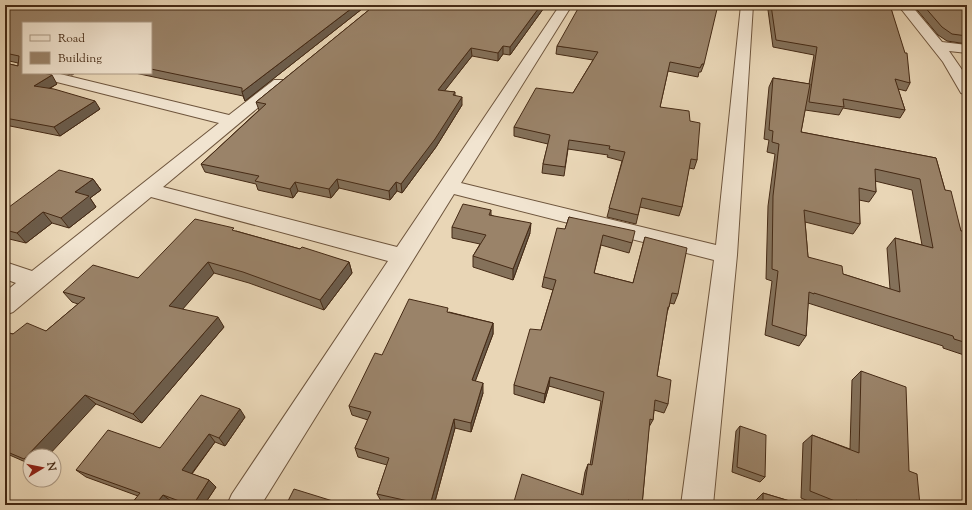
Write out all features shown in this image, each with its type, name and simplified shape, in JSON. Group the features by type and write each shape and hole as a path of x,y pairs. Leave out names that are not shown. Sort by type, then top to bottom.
{"street":[{"path":"243,505 566,5"},
{"path":"697,505 726,255 747,5"},
{"path":"904,5 950,60 967,90"},
{"path":"938,46 967,49"},
{"path":"5,305 293,72"},
{"path":"42,74 233,121"},
{"path":"450,186 726,255"},
{"path":"148,190 404,257"},
{"path":"5,270 35,281"}],"building":[{"path":"5,5 356,5 242,92 242,88 152,69 152,22 22,22 22,74 52,75 34,86 54,89 95,101 54,127 5,118 5,63 18,66 19,56 5,53"},
{"path":"375,5 541,5 510,47 503,46 498,53 471,48 438,90 455,92 453,95 462,97 435,139 401,184 396,182 389,191 337,179 329,189 295,182 290,189 255,181 259,176 201,164 266,104 256,102"},
{"path":"580,5 717,5 704,64 702,64 700,68 670,62 660,107 689,111 690,121 700,123 697,160 691,159 682,207 642,198 638,215 609,208 625,152 609,149 610,146 569,140 565,167 543,164 550,135 514,127 536,88 573,93 598,52 557,46"},
{"path":"771,5 890,5 905,53 907,53 910,83 895,79 905,110 843,99 844,107 809,102 817,47 776,40"},
{"path":"923,5 967,5 967,36 952,34 942,27"},
{"path":"773,78 810,84 801,132 936,158 945,190 951,191 961,231 967,232 967,343 954,339 953,336 809,292 806,336 772,325 778,271 772,269 773,196 779,144 772,142 773,131 769,130","holes":["875,169 920,179 933,248 895,238 900,292 843,274 842,266 808,257 804,210 860,224 859,188 876,192"]},
{"path":"59,170 93,179 75,192 89,196 61,218 43,212 17,233 5,230 5,210"},
{"path":"463,204 491,210 489,215 531,223 513,269 473,256 486,235 452,227"},
{"path":"569,217 635,231 632,243 603,235 594,273 633,283 645,237 687,248 678,294 672,293 668,307 657,376 671,380 668,404 655,400 653,420 650,419 642,505 628,500 628,505 513,505 522,474 583,495 588,464 592,465 604,392 550,377 545,394 514,385 530,329 541,330 556,280 544,277 557,228 565,229"},
{"path":"195,219 234,228 232,230 300,249 302,247 349,262 320,300 243,272 208,262 169,306 218,317 133,414 85,395 34,448 22,448 22,458 5,451 5,332 13,334 27,323 46,331 85,298 63,292 93,265 138,278"},
{"path":"409,299 448,308 447,312 493,323 472,380 483,383 471,423 454,419 430,505 377,494 389,458 355,448 371,412 349,406 375,353 382,355"},
{"path":"861,371 906,387 909,471 917,474 920,505 870,505 856,500 856,505 845,505 810,491 812,435 859,453"},
{"path":"201,395 240,409 219,438 209,434 182,470 209,480 193,505 163,495 155,505 137,505 132,503 140,493 76,470 108,430 160,448"},
{"path":"740,426 766,435 765,477 737,467"},
{"path":"294,489 336,502 335,505 286,505"},
{"path":"763,493 803,505 763,505"}]}
